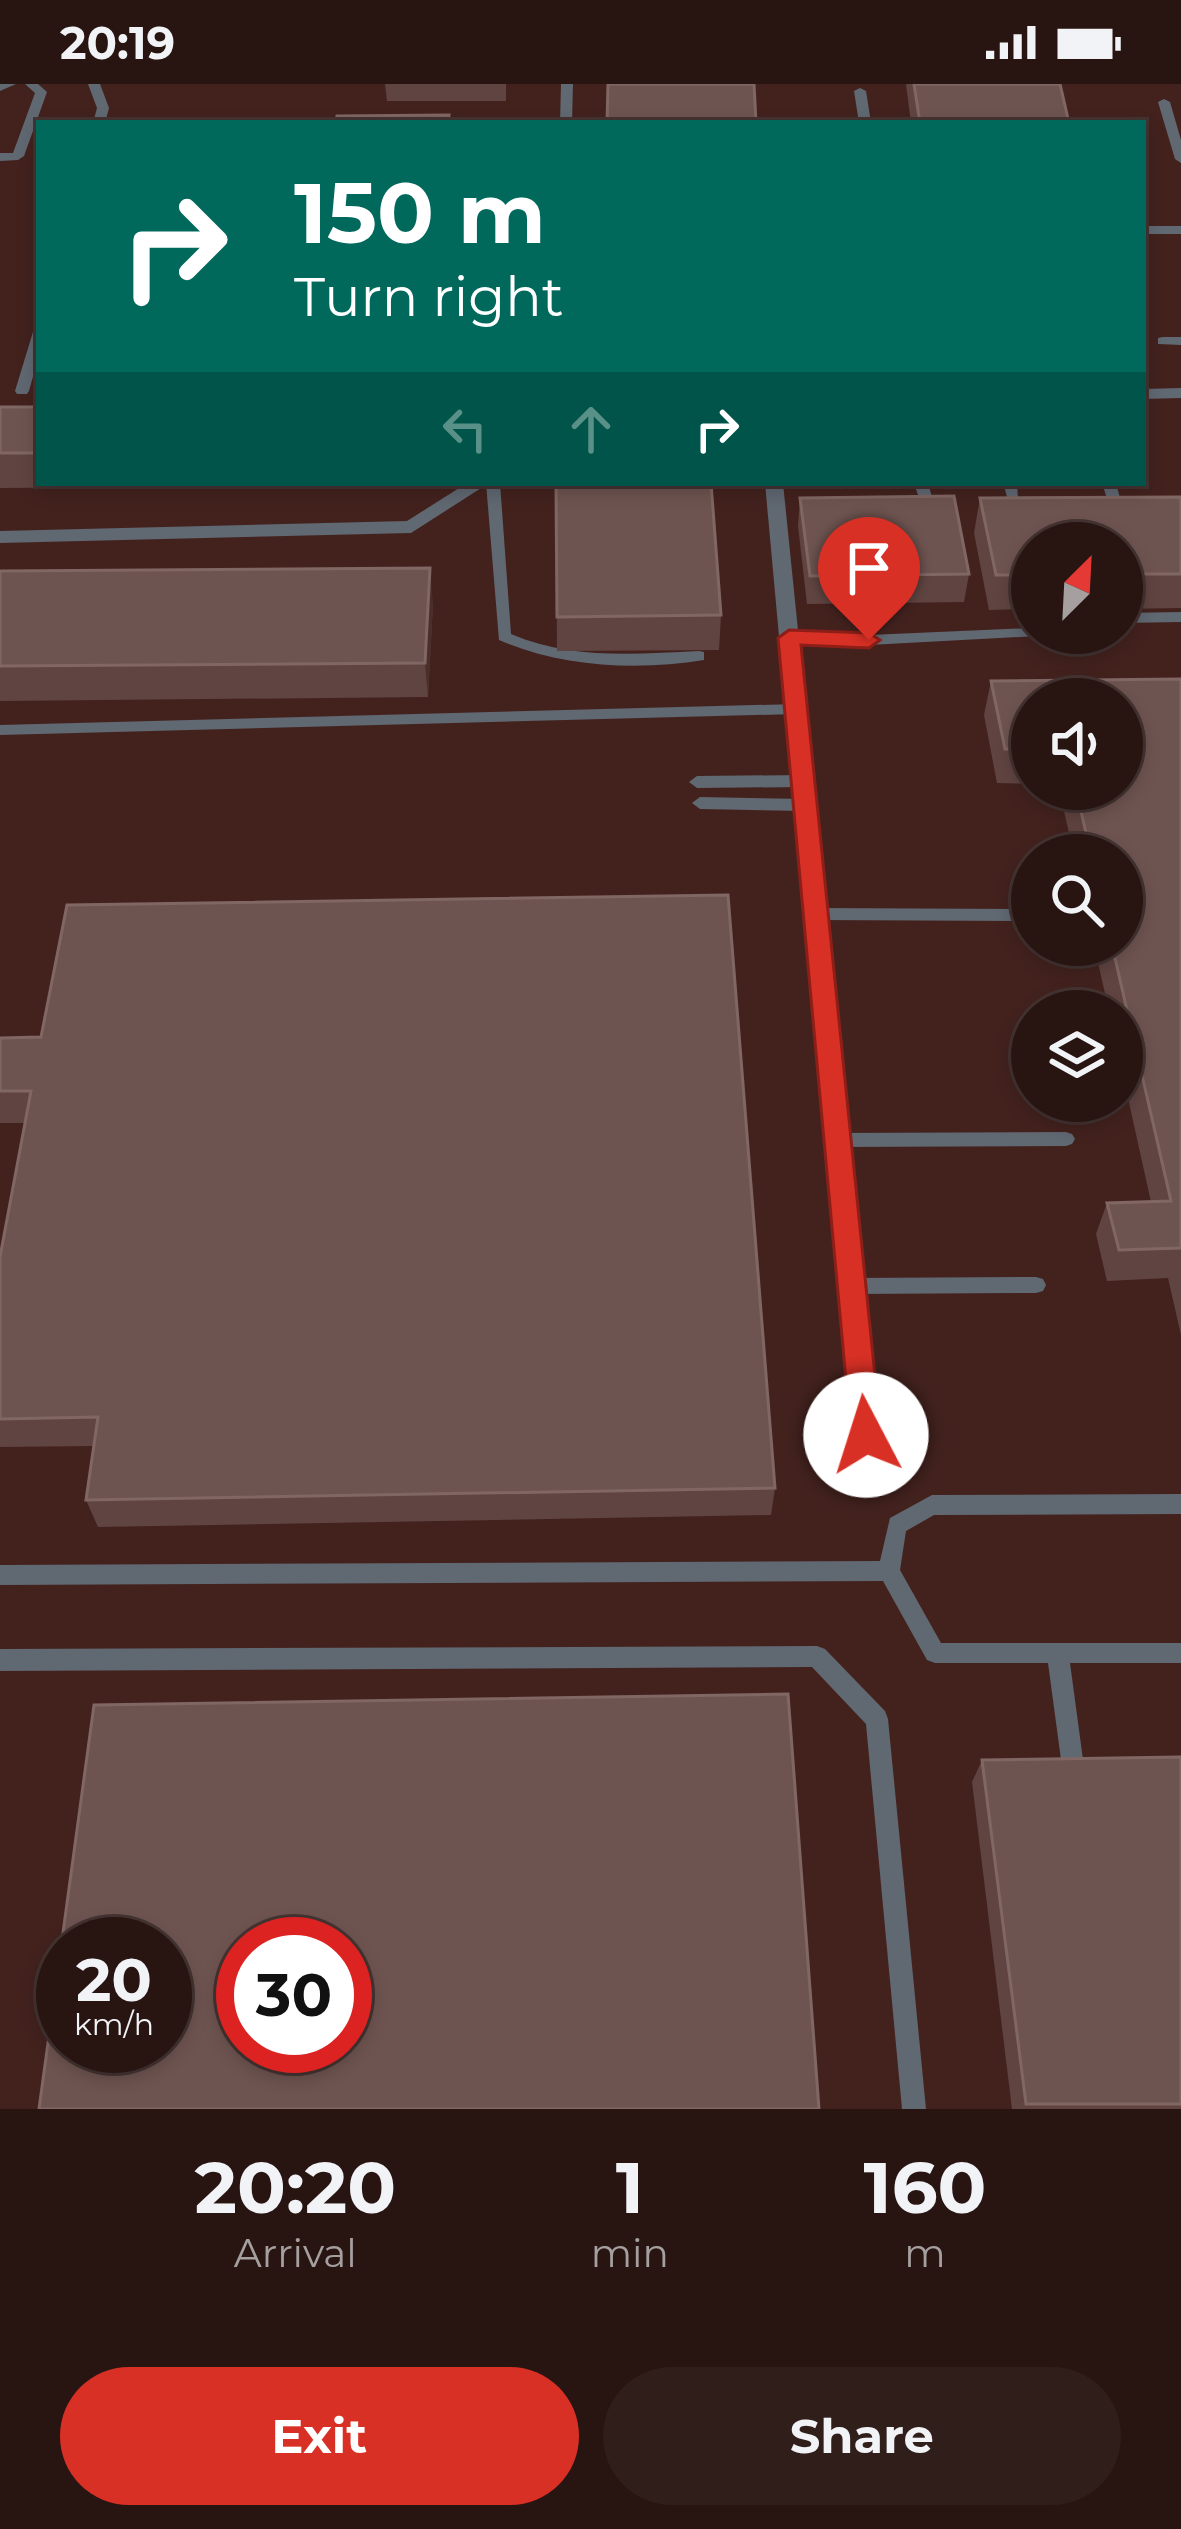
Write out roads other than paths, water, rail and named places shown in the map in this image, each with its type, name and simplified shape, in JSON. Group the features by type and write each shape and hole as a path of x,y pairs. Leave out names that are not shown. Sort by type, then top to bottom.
{"street":[{"path":"0,86 9,84"},
{"path":"1146,394 1181,393"},
{"path":"0,537 411,527 475,486"},
{"path":"774,486 866,1435"}],"lane":[{"path":"0,157 18,156 41,92 31,84"},
{"path":"94,84 103,108 100,120"},
{"path":"566,120 567,84"},
{"path":"860,91 865,120"},
{"path":"1164,102 1181,159"},
{"path":"1146,230 1181,230"},
{"path":"1163,340 1181,340"},
{"path":"22,391 36,342"},
{"path":"493,486 504,637 545,655 586,659 699,656"},
{"path":"922,486 926,504"},
{"path":"1110,486 1114,502"},
{"path":"1143,618 1181,617"},
{"path":"789,638 891,640 1011,634"},
{"path":"0,730 796,709"},
{"path":"698,782 804,793"},
{"path":"700,803 804,793"},
{"path":"816,914 1011,915"},
{"path":"838,1140 1066,1139"},
{"path":"852,1286 1036,1285"},
{"path":"1181,1504 932,1505 897,1525 889,1570 935,1653 1181,1653"},
{"path":"0,1575 889,1570"},
{"path":"1058,1653 1073,1767"},
{"path":"0,1660 818,1656 877,1719 914,2109"}]}
